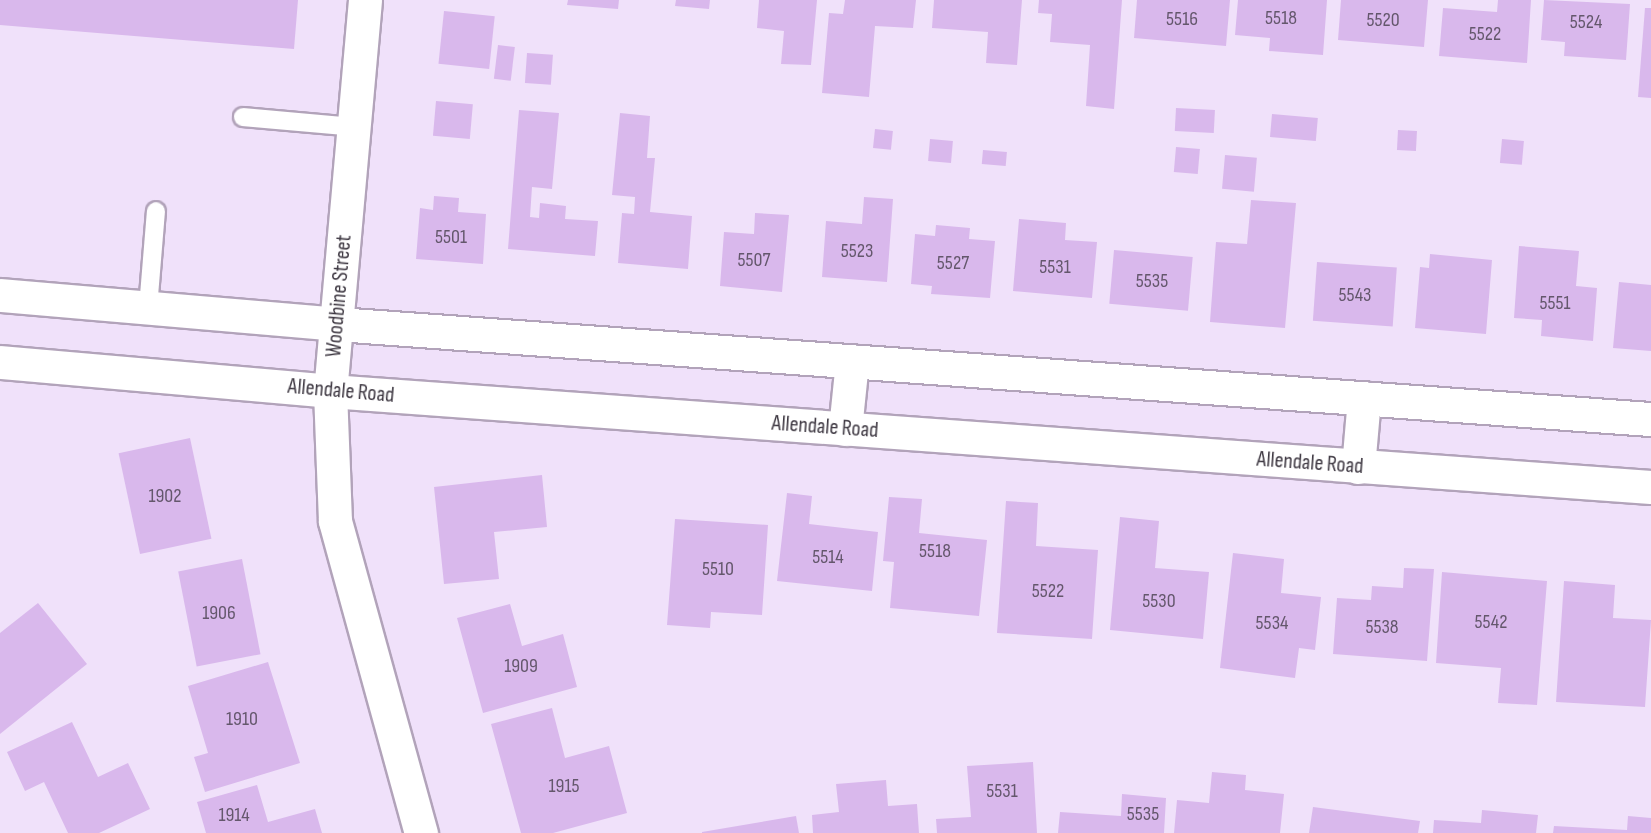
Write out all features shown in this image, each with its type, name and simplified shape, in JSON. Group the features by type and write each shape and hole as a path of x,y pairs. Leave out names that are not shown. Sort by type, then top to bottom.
{"main road":[{"name":"Woodbine Street","path":"365,0 356,126 330,391 335,521 421,833"},
{"path":"0,295 337,324 1651,419"},
{"path":"845,429 852,361"},
{"name":"Allendale Road","path":"0,362 330,391 1651,487"},
{"path":"1358,467 1364,398"}],"lane":[{"path":"243,117 356,126"},
{"path":"148,308 156,211"}],"building":[{"path":"0,0 298,0 294,49 0,25"},
{"path":"568,0 619,0 618,9 567,5"},
{"path":"676,0 710,0 709,9 675,6"},
{"path":"759,0 817,0 811,65 781,64 784,31 757,28"},
{"path":"845,0 916,0 913,28 875,26 869,97 822,93 829,13 843,14"},
{"path":"934,0 1022,0 1017,65 986,63 988,32 932,28"},
{"path":"1039,0 1122,0 1114,109 1086,106 1090,45 1050,42 1052,14 1038,13"},
{"path":"1137,0 1230,0 1226,46 1134,38"},
{"path":"1238,0 1327,0 1323,55 1269,51 1270,38 1235,35"},
{"path":"1341,0 1428,0 1424,47 1338,40"},
{"path":"1498,0 1531,0 1527,63 1439,56 1443,8 1497,12"},
{"path":"1544,0 1630,4 1626,60 1564,56 1565,42 1541,40"},
{"path":"1645,8 1651,8 1651,98 1638,97"},
{"path":"444,11 495,16 489,69 438,64"},
{"path":"498,45 515,47 511,81 494,79"},
{"path":"527,53 553,55 551,85 525,83"},
{"path":"436,101 473,104 470,139 433,136"},
{"path":"1176,108 1215,110 1214,133 1175,131"},
{"path":"519,110 559,113 552,189 532,187 530,217 539,218 540,203 566,206 565,219 598,221 595,256 508,249"},
{"path":"620,113 650,116 647,158 655,158 650,212 692,216 688,269 618,263 622,213 634,214 635,197 612,195"},
{"path":"1272,114 1318,118 1316,141 1270,137"},
{"path":"875,129 893,131 891,150 873,148"},
{"path":"1398,130 1417,131 1416,151 1397,150"},
{"path":"930,139 953,141 951,163 928,161"},
{"path":"1502,139 1524,141 1522,165 1500,163"},
{"path":"1176,147 1200,149 1198,174 1174,172"},
{"path":"983,150 1007,152 1006,166 982,164"},
{"path":"1225,155 1257,158 1254,192 1222,189"},
{"path":"434,196 459,198 458,212 486,214 483,264 416,259 420,208 433,210"},
{"path":"864,197 893,199 887,282 822,277 826,221 862,224"},
{"path":"1251,200 1296,203 1285,328 1210,322 1216,242 1247,244"},
{"path":"755,213 789,215 782,292 720,286 724,232 754,234"},
{"path":"1019,219 1066,223 1065,240 1097,242 1092,298 1013,291"},
{"path":"936,225 970,228 969,239 995,241 990,298 931,294 932,286 911,284 915,234 935,236"},
{"path":"1519,246 1579,251 1576,286 1597,288 1593,341 1541,336 1542,320 1514,318"},
{"path":"1114,250 1193,257 1188,311 1109,304"},
{"path":"1430,254 1492,260 1486,334 1415,328 1420,267 1429,268"},
{"path":"1317,262 1397,268 1393,326 1313,321"},
{"path":"1619,282 1651,285 1651,351 1613,348"},
{"path":"190,438 211,539 140,554 119,453"},
{"path":"542,475 547,527 494,532 499,579 444,584 434,487"},
{"path":"787,493 812,496 809,524 878,532 872,591 777,581"},
{"path":"889,497 922,499 919,533 987,540 979,616 890,608 894,562 883,561"},
{"path":"1006,501 1038,503 1036,546 1098,550 1092,639 997,633"},
{"path":"1120,517 1159,521 1155,568 1209,572 1203,639 1110,630"},
{"path":"675,519 768,525 762,615 711,612 710,628 667,625"},
{"path":"1233,553 1284,559 1281,593 1321,597 1315,650 1299,648 1295,678 1220,668"},
{"path":"242,559 261,654 197,667 178,571"},
{"path":"1404,568 1434,569 1427,661 1333,654 1337,598 1371,600 1372,586 1403,588"},
{"path":"1442,572 1547,581 1537,705 1498,703 1501,668 1436,663"},
{"path":"1564,581 1615,585 1613,618 1651,620 1645,707 1556,702"},
{"path":"38,603 87,664 0,734 0,633"},
{"path":"510,604 522,646 563,634 577,687 483,713 457,618"},
{"path":"268,662 300,763 205,792 194,757 208,753 188,686"},
{"path":"552,708 565,758 609,746 627,813 553,833 521,833 491,724"},
{"path":"72,722 98,777 128,763 150,809 99,833 68,833 44,782 25,791 7,752"},
{"path":"1033,762 1037,833 937,833 936,819 971,817 967,766"},
{"path":"1212,772 1246,775 1245,790 1284,794 1280,833 1174,833 1177,800 1209,803"},
{"path":"886,780 888,806 917,804 919,833 813,833 812,815 839,812 836,784"},
{"path":"257,785 268,822 315,809 322,833 206,833 197,802"},
{"path":"1122,794 1166,798 1164,833 1058,833 1060,812 1121,816"},
{"path":"1313,807 1420,821 1418,833 1309,833"},
{"path":"1482,810 1538,815 1536,833 1433,833 1434,820 1481,823"},
{"path":"796,816 799,833 702,833 702,832"},
{"path":"1628,816 1651,818 1651,833 1553,833 1554,826 1627,830"}]}
